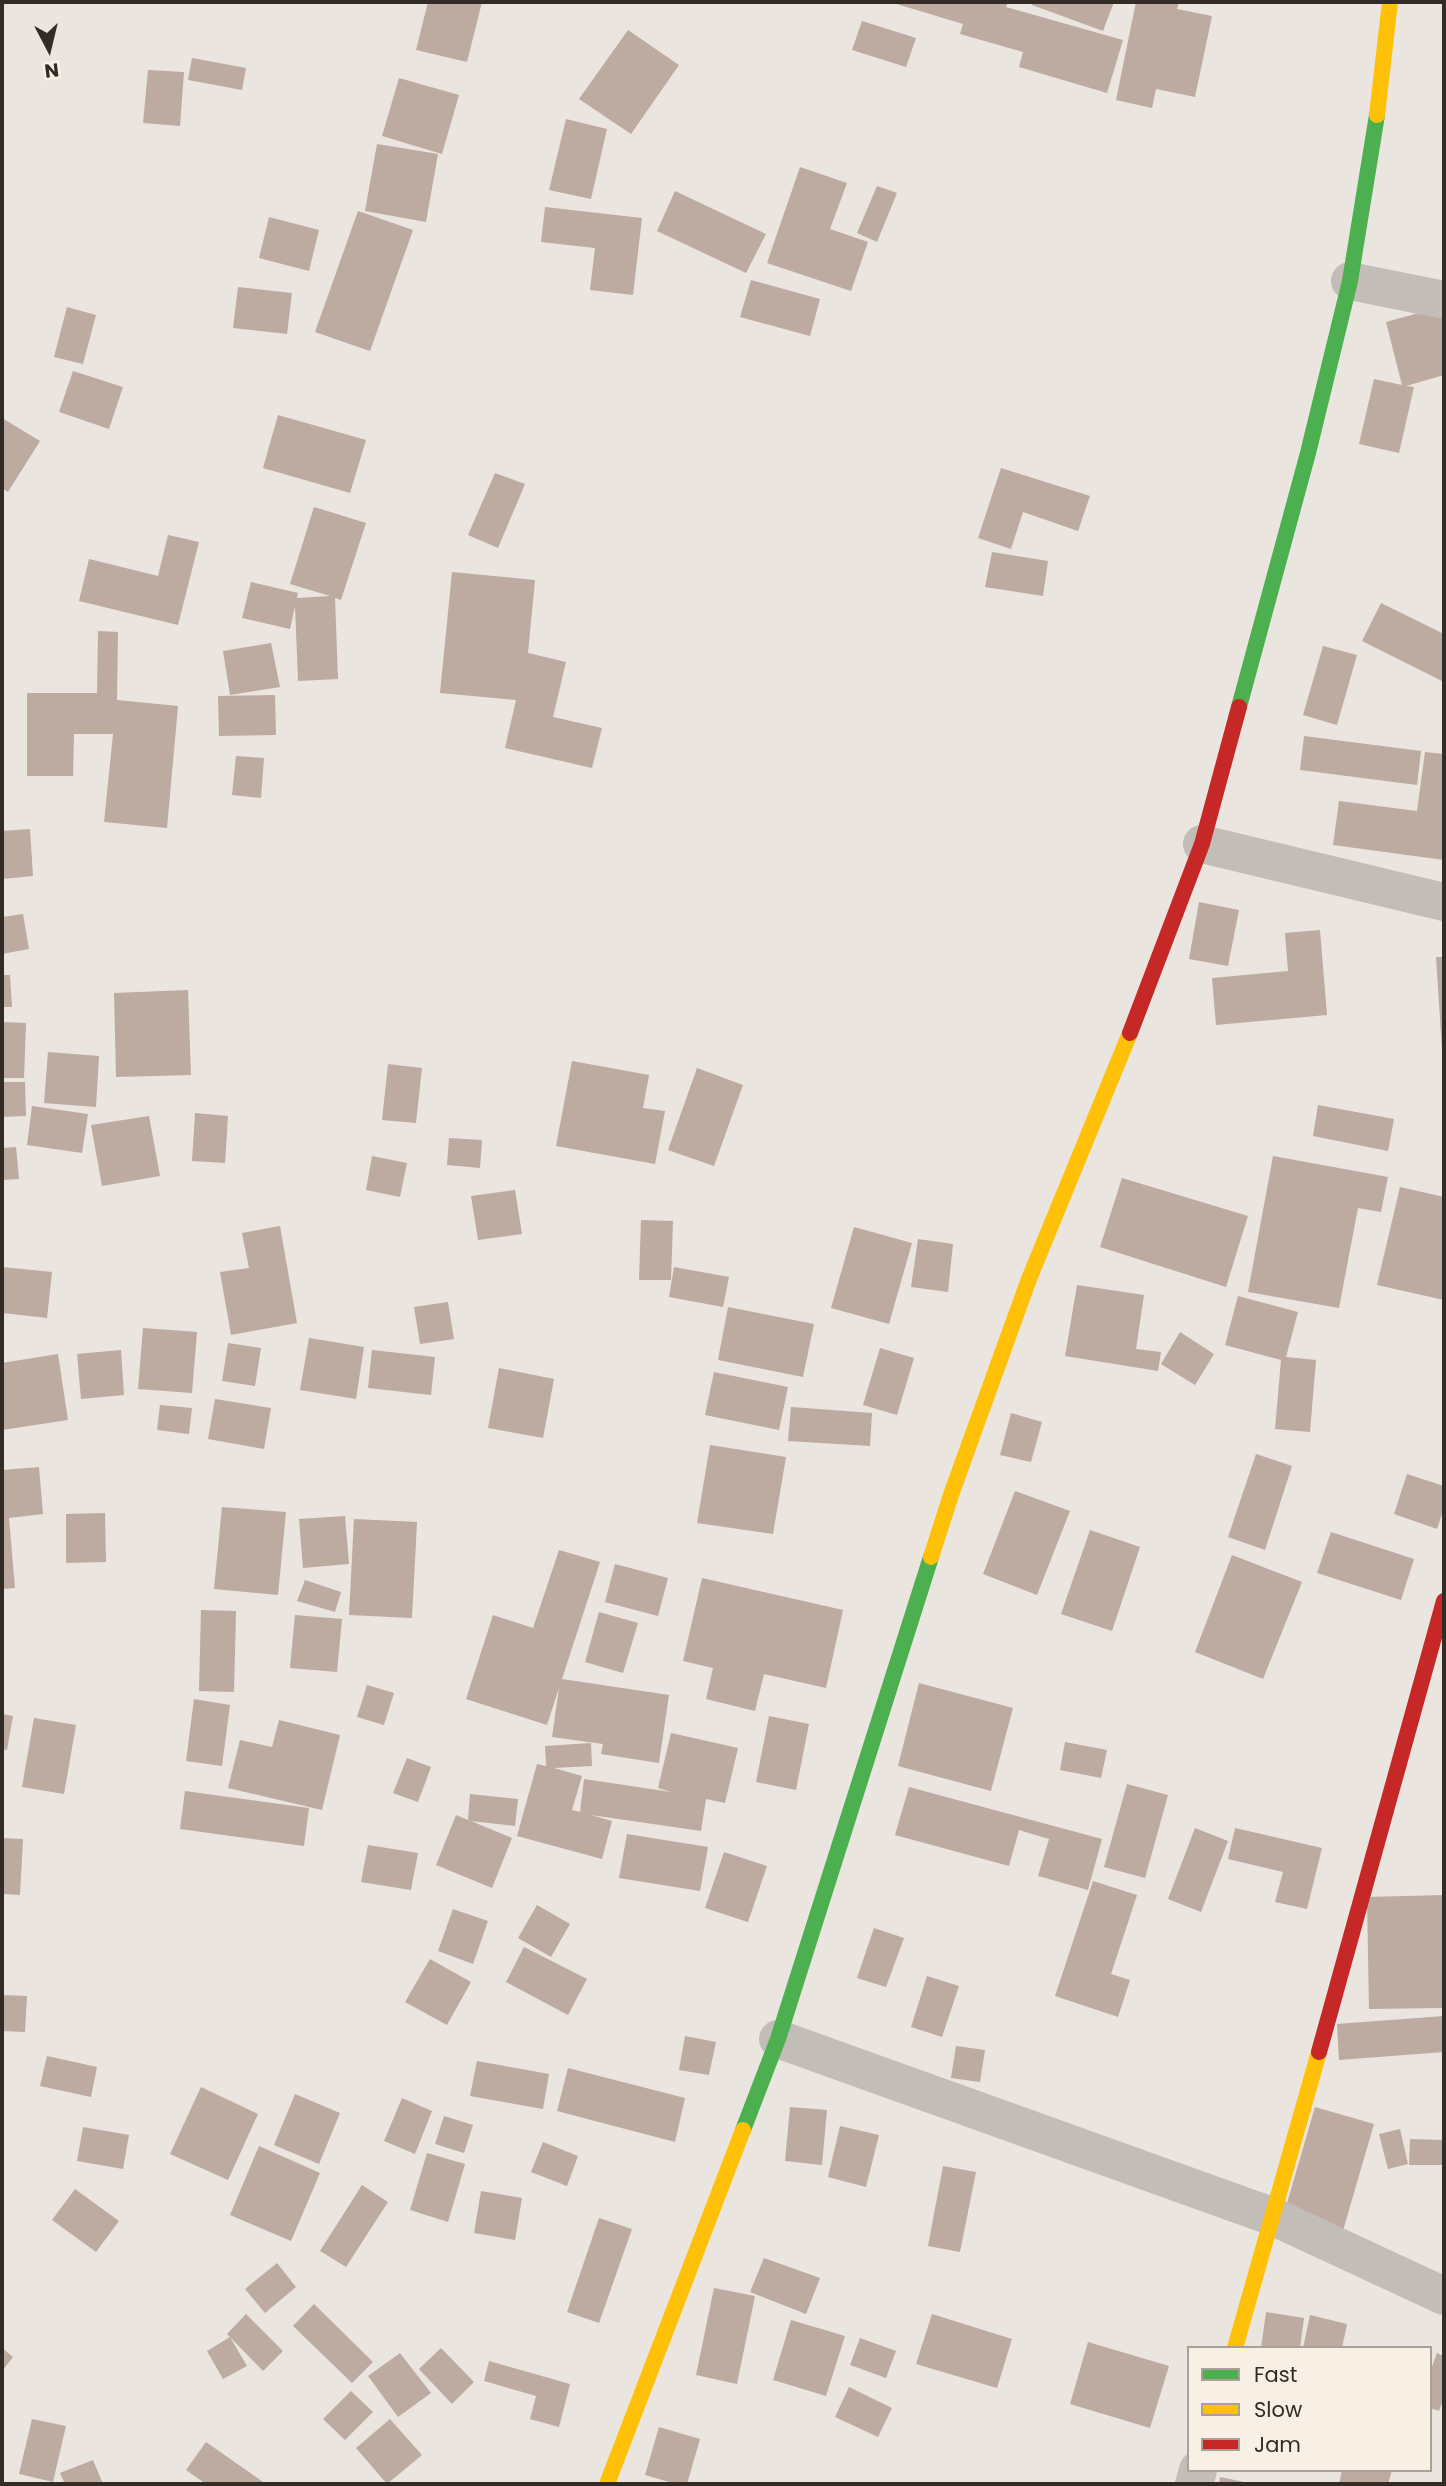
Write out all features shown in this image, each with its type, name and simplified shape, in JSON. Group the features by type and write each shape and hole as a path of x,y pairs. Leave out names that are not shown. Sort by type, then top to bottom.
{"street":[{"path":"607,2484 778,2039 952,1492 1029,1279 1106,1096 1202,844 1308,453 1350,281 1381,88 1390,2"},
{"path":"1350,281 1444,300"},
{"path":"1202,844 1444,902"},
{"path":"1236,2346 1274,2217 1444,1601"},
{"path":"778,2039 1274,2217 1444,2296"}],"building":[{"path":"428,2 482,2 467,62 416,50"},
{"path":"890,2 1008,2 1006,7 1123,40 1107,93 1019,67 1023,52 960,34 963,24"},
{"path":"1033,2 1114,2 1103,31 1032,5"},
{"path":"1136,2 1179,2 1177,9 1212,16 1195,97 1156,89 1152,108 1116,100"},
{"path":"862,21 916,38 906,67 852,50"},
{"path":"628,30 679,65 631,134 579,99"},
{"path":"192,58 246,68 242,90 188,80"},
{"path":"148,70 184,72 180,126 143,123"},
{"path":"399,78 459,95 442,154 382,136"},
{"path":"566,119 607,129 591,199 549,190"},
{"path":"377,144 438,154 426,222 365,211"},
{"path":"800,167 847,183 830,229 868,242 851,291 767,263"},
{"path":"877,186 897,193 877,242 857,233"},
{"path":"675,191 766,234 746,273 657,231"},
{"path":"545,207 642,218 633,295 590,290 595,248 541,242"},
{"path":"358,211 413,230 370,351 315,332"},
{"path":"269,217 319,230 309,271 259,258"},
{"path":"751,280 820,299 810,336 740,317"},
{"path":"238,287 292,293 287,334 233,328"},
{"path":"1444,306 1444,375 1406,386 1414,387 1399,453 1359,444 1374,379 1402,385 1386,322"},
{"path":"67,307 96,315 83,364 54,357"},
{"path":"73,371 123,387 109,429 59,412"},
{"path":"278,415 366,440 350,493 263,468"},
{"path":"2,418 40,441 8,492 2,488"},
{"path":"1001,468 1090,496 1078,531 1023,512 1011,549 978,538"},
{"path":"495,473 525,484 498,548 468,535"},
{"path":"314,507 366,523 341,600 335,598 338,679 298,681 295,606 290,629 242,618 251,582 298,593 297,598 330,596 290,584"},
{"path":"168,535 199,542 178,625 79,601 89,559 158,576"},
{"path":"992,552 1048,561 1043,596 985,587"},
{"path":"452,572 535,580 528,653 566,662 553,717 602,728 592,768 505,748 516,700 440,693"},
{"path":"1381,603 1444,634 1444,682 1362,641"},
{"path":"98,631 118,632 117,700 178,706 167,828 104,822 113,734 74,734 73,776 27,776 27,693 97,693"},
{"path":"271,643 280,687 230,695 223,651"},
{"path":"1323,646 1357,655 1337,725 1303,715"},
{"path":"275,695 276,735 219,736 218,696"},
{"path":"1304,736 1421,751 1417,785 1300,770"},
{"path":"1425,752 1444,754 1444,860 1333,845 1339,801 1417,811"},
{"path":"236,756 264,758 261,798 232,795"},
{"path":"30,829 33,876 2,879 2,831"},
{"path":"1199,902 1239,910 1228,966 1189,959"},
{"path":"23,914 29,949 2,954 2,917"},
{"path":"1320,930 1327,1015 1216,1025 1212,978 1288,971 1285,933"},
{"path":"1436,957 1444,957 1444,1050 1442,1050"},
{"path":"2,975 10,975 12,1007 2,1007"},
{"path":"188,990 191,1075 116,1077 114,993"},
{"path":"2,1022 26,1023 24,1078 2,1078"},
{"path":"48,1052 99,1056 96,1107 44,1103"},
{"path":"572,1061 649,1075 643,1108 665,1111 655,1164 556,1146"},
{"path":"388,1064 422,1068 416,1123 382,1120"},
{"path":"697,1068 743,1085 714,1166 668,1150"},
{"path":"2,1082 25,1082 26,1116 2,1117"},
{"path":"1318,1105 1394,1119 1388,1151 1313,1136"},
{"path":"32,1106 88,1114 82,1153 27,1145"},
{"path":"195,1113 228,1116 225,1163 192,1161"},
{"path":"149,1116 160,1176 102,1186 91,1125"},
{"path":"449,1138 482,1140 480,1168 447,1165"},
{"path":"16,1147 19,1179 2,1180 2,1148"},
{"path":"372,1156 407,1163 400,1197 366,1190"},
{"path":"1273,1156 1388,1177 1381,1212 1358,1208 1339,1308 1248,1292"},
{"path":"1122,1178 1248,1216 1226,1287 1100,1247"},
{"path":"1400,1187 1444,1197 1444,1300 1377,1285"},
{"path":"515,1190 522,1234 478,1240 471,1196"},
{"path":"641,1220 673,1221 671,1280 639,1280"},
{"path":"280,1226 297,1323 231,1335 220,1272 249,1268 242,1233"},
{"path":"854,1227 912,1243 889,1324 831,1308"},
{"path":"918,1239 953,1244 948,1292 911,1287"},
{"path":"2,1267 52,1272 47,1318 2,1313"},
{"path":"674,1267 729,1277 723,1307 669,1297"},
{"path":"1077,1285 1144,1295 1136,1349 1161,1352 1158,1371 1065,1356"},
{"path":"1238,1296 1298,1312 1286,1357 1316,1360 1310,1432 1275,1429 1281,1360 1225,1345"},
{"path":"448,1302 454,1339 420,1344 414,1307"},
{"path":"728,1307 814,1324 803,1377 718,1360"},
{"path":"143,1328 197,1332 192,1393 138,1389"},
{"path":"1180,1332 1214,1354 1195,1385 1161,1364"},
{"path":"309,1338 364,1347 356,1399 300,1390"},
{"path":"228,1343 261,1348 255,1386 222,1381"},
{"path":"880,1348 914,1358 897,1415 863,1405"},
{"path":"121,1350 124,1395 81,1399 77,1354"},
{"path":"372,1350 435,1357 431,1395 368,1388"},
{"path":"58,1354 68,1420 2,1430 2,1363"},
{"path":"499,1368 554,1379 543,1438 488,1428"},
{"path":"714,1372 788,1387 779,1430 705,1415"},
{"path":"215,1399 271,1408 264,1449 208,1439"},
{"path":"160,1405 192,1408 189,1434 157,1430"},
{"path":"791,1407 872,1413 870,1446 788,1441"},
{"path":"1011,1413 1042,1422 1031,1462 1000,1455"},
{"path":"710,1445 786,1457 773,1534 697,1523"},
{"path":"1256,1454 1292,1466 1265,1550 1228,1537"},
{"path":"39,1467 43,1514 9,1518 15,1588 2,1589 2,1470"},
{"path":"1407,1474 1444,1486 1444,1508 1437,1529 1394,1514"},
{"path":"1015,1491 1070,1511 1037,1595 983,1574"},
{"path":"222,1507 286,1512 278,1595 214,1589"},
{"path":"105,1513 106,1562 66,1563 66,1514"},
{"path":"345,1516 349,1564 303,1568 299,1519"},
{"path":"354,1519 417,1522 412,1618 349,1615"},
{"path":"1090,1530 1140,1547 1112,1631 1061,1614"},
{"path":"1331,1532 1414,1559 1401,1600 1317,1573"},
{"path":"559,1550 600,1562 562,1679 669,1695 659,1763 601,1754 603,1744 552,1737 559,1688 547,1725 466,1699 493,1615 533,1628"},
{"path":"1232,1555 1302,1582 1263,1679 1195,1652"},
{"path":"615,1564 668,1578 658,1616 605,1602"},
{"path":"702,1578 843,1610 826,1688 764,1674 755,1711 706,1699 713,1668 683,1661"},
{"path":"305,1580 341,1592 335,1612 297,1601"},
{"path":"201,1610 236,1611 234,1692 199,1691"},
{"path":"599,1612 638,1623 623,1673 585,1662"},
{"path":"295,1615 342,1619 337,1672 290,1668"},
{"path":"919,1683 1013,1708 991,1791 898,1766"},
{"path":"367,1685 394,1693 384,1725 357,1717"},
{"path":"194,1699 230,1705 222,1766 186,1761"},
{"path":"2,1714 13,1716 7,1750 2,1749"},
{"path":"769,1716 809,1724 796,1790 756,1782"},
{"path":"34,1718 76,1725 64,1794 22,1787"},
{"path":"279,1720 340,1735 322,1810 228,1788 240,1740 272,1747"},
{"path":"671,1733 738,1748 725,1803 706,1799 701,1831 591,1815 612,1821 602,1859 517,1836 537,1764 546,1766 545,1746 591,1743 592,1766 554,1768 582,1776 572,1810 580,1812 584,1779 671,1792 658,1788"},
{"path":"1065,1742 1107,1750 1101,1778 1060,1770"},
{"path":"407,1758 431,1767 418,1802 393,1793"},
{"path":"1127,1784 1168,1795 1145,1878 1104,1867"},
{"path":"909,1787 1102,1839 1088,1890 1038,1876 1049,1839 1019,1830 1009,1866 895,1835"},
{"path":"185,1791 309,1808 304,1846 180,1829"},
{"path":"470,1794 518,1799 515,1826 471,1821 512,1838 492,1888 436,1865 456,1815 468,1820"},
{"path":"1195,1828 1228,1841 1201,1912 1168,1899"},
{"path":"1235,1828 1322,1848 1307,1909 1275,1902 1283,1872 1228,1859"},
{"path":"627,1834 708,1847 700,1891 619,1878"},
{"path":"2,1838 23,1839 20,1895 2,1894"},
{"path":"368,1845 418,1853 411,1890 361,1882"},
{"path":"724,1852 767,1866 748,1922 705,1908"},
{"path":"1093,1881 1137,1895 1111,1974 1130,1980 1118,2017 1055,1996"},
{"path":"1444,1895 1444,2008 1369,2009 1367,1897"},
{"path":"537,1905 570,1924 551,1957 518,1938"},
{"path":"453,1909 488,1921 473,1964 438,1951"},
{"path":"874,1928 904,1938 886,1987 857,1978"},
{"path":"524,1947 587,1979 568,2015 506,1982"},
{"path":"430,1959 471,1982 447,2025 405,2002"},
{"path":"927,1976 959,1986 942,2037 911,2027"},
{"path":"2,1995 27,1996 25,2032 2,2031"},
{"path":"1444,2016 1444,2052 1339,2060 1337,2024"},
{"path":"685,2036 716,2042 709,2075 679,2070"},
{"path":"956,2046 985,2050 980,2082 951,2078"},
{"path":"47,2056 97,2067 91,2097 40,2086"},
{"path":"477,2061 549,2074 543,2109 470,2096"},
{"path":"568,2068 685,2098 675,2142 557,2111"},
{"path":"201,2087 258,2114 228,2180 170,2154"},
{"path":"295,2094 340,2113 319,2164 274,2145"},
{"path":"402,2098 432,2111 415,2154 384,2141"},
{"path":"790,2107 827,2110 822,2165 785,2161"},
{"path":"1315,2107 1374,2124 1342,2234 1283,2217"},
{"path":"444,2116 473,2125 464,2153 435,2144"},
{"path":"840,2126 879,2135 866,2187 828,2177"},
{"path":"83,2127 129,2135 123,2169 77,2161"},
{"path":"1400,2129 1408,2164 1388,2169 1379,2134"},
{"path":"1410,2139 1444,2140 1444,2165 1409,2165"},
{"path":"543,2142 578,2156 567,2186 531,2172"},
{"path":"259,2146 320,2173 291,2241 230,2215"},
{"path":"427,2153 465,2164 448,2222 410,2210"},
{"path":"943,2166 976,2172 960,2252 928,2246"},
{"path":"362,2185 388,2202 346,2267 320,2251"},
{"path":"75,2189 119,2221 96,2252 52,2220"},
{"path":"481,2191 522,2198 515,2240 474,2233"},
{"path":"599,2218 632,2229 599,2323 567,2312"},
{"path":"764,2258 820,2278 806,2314 750,2292"},
{"path":"277,2263 296,2287 265,2313 245,2289"},
{"path":"714,2288 755,2296 737,2384 696,2375"},
{"path":"314,2304 373,2362 352,2383 293,2326"},
{"path":"1266,2312 1304,2318 1300,2346 1261,2346"},
{"path":"246,2314 283,2351 263,2371 227,2334"},
{"path":"932,2314 1012,2339 997,2388 916,2364"},
{"path":"1310,2315 1347,2324 1342,2346 1303,2346"},
{"path":"791,2320 845,2336 826,2396 773,2380"},
{"path":"230,2337 247,2366 223,2379 207,2351"},
{"path":"860,2338 896,2351 886,2378 850,2365"},
{"path":"1088,2342 1169,2366 1150,2428 1070,2404"},
{"path":"2,2348 13,2357 2,2371"},
{"path":"441,2348 474,2382 452,2404 419,2369"},
{"path":"400,2353 431,2393 398,2417 368,2376"},
{"path":"1437,2353 1444,2356 1444,2397 1439,2411 1432,2409 1432,2367"},
{"path":"489,2361 570,2384 559,2427 530,2419 536,2396 484,2381"},
{"path":"849,2387 892,2408 878,2437 835,2417"},
{"path":"351,2391 373,2412 345,2440 323,2419"},
{"path":"32,2419 66,2426 53,2482 19,2474"},
{"path":"390,2419 422,2455 387,2484 356,2448"},
{"path":"659,2427 700,2439 687,2484 676,2484 645,2475"},
{"path":"206,2442 266,2484 206,2484 186,2470"},
{"path":"93,2460 103,2484 65,2484 60,2473"},
{"path":"1342,2472 1391,2472 1388,2484 1339,2484"},
{"path":"1220,2477 1249,2483 1249,2484 1219,2484"}],"traffic: fast":[{"path":"1239,707 1308,453 1350,281 1377,115"},
{"path":"743,2130 778,2039 931,1557"}],"traffic: slow":[{"path":"1377,115 1390,2"},
{"path":"931,1557 1029,1279 1130,1033"},
{"path":"1236,2346 1319,2052"},
{"path":"607,2484 743,2130"}],"traffic: jam":[{"path":"1130,1033 1202,844 1239,707"},
{"path":"1319,2052 1444,1601"}]}
